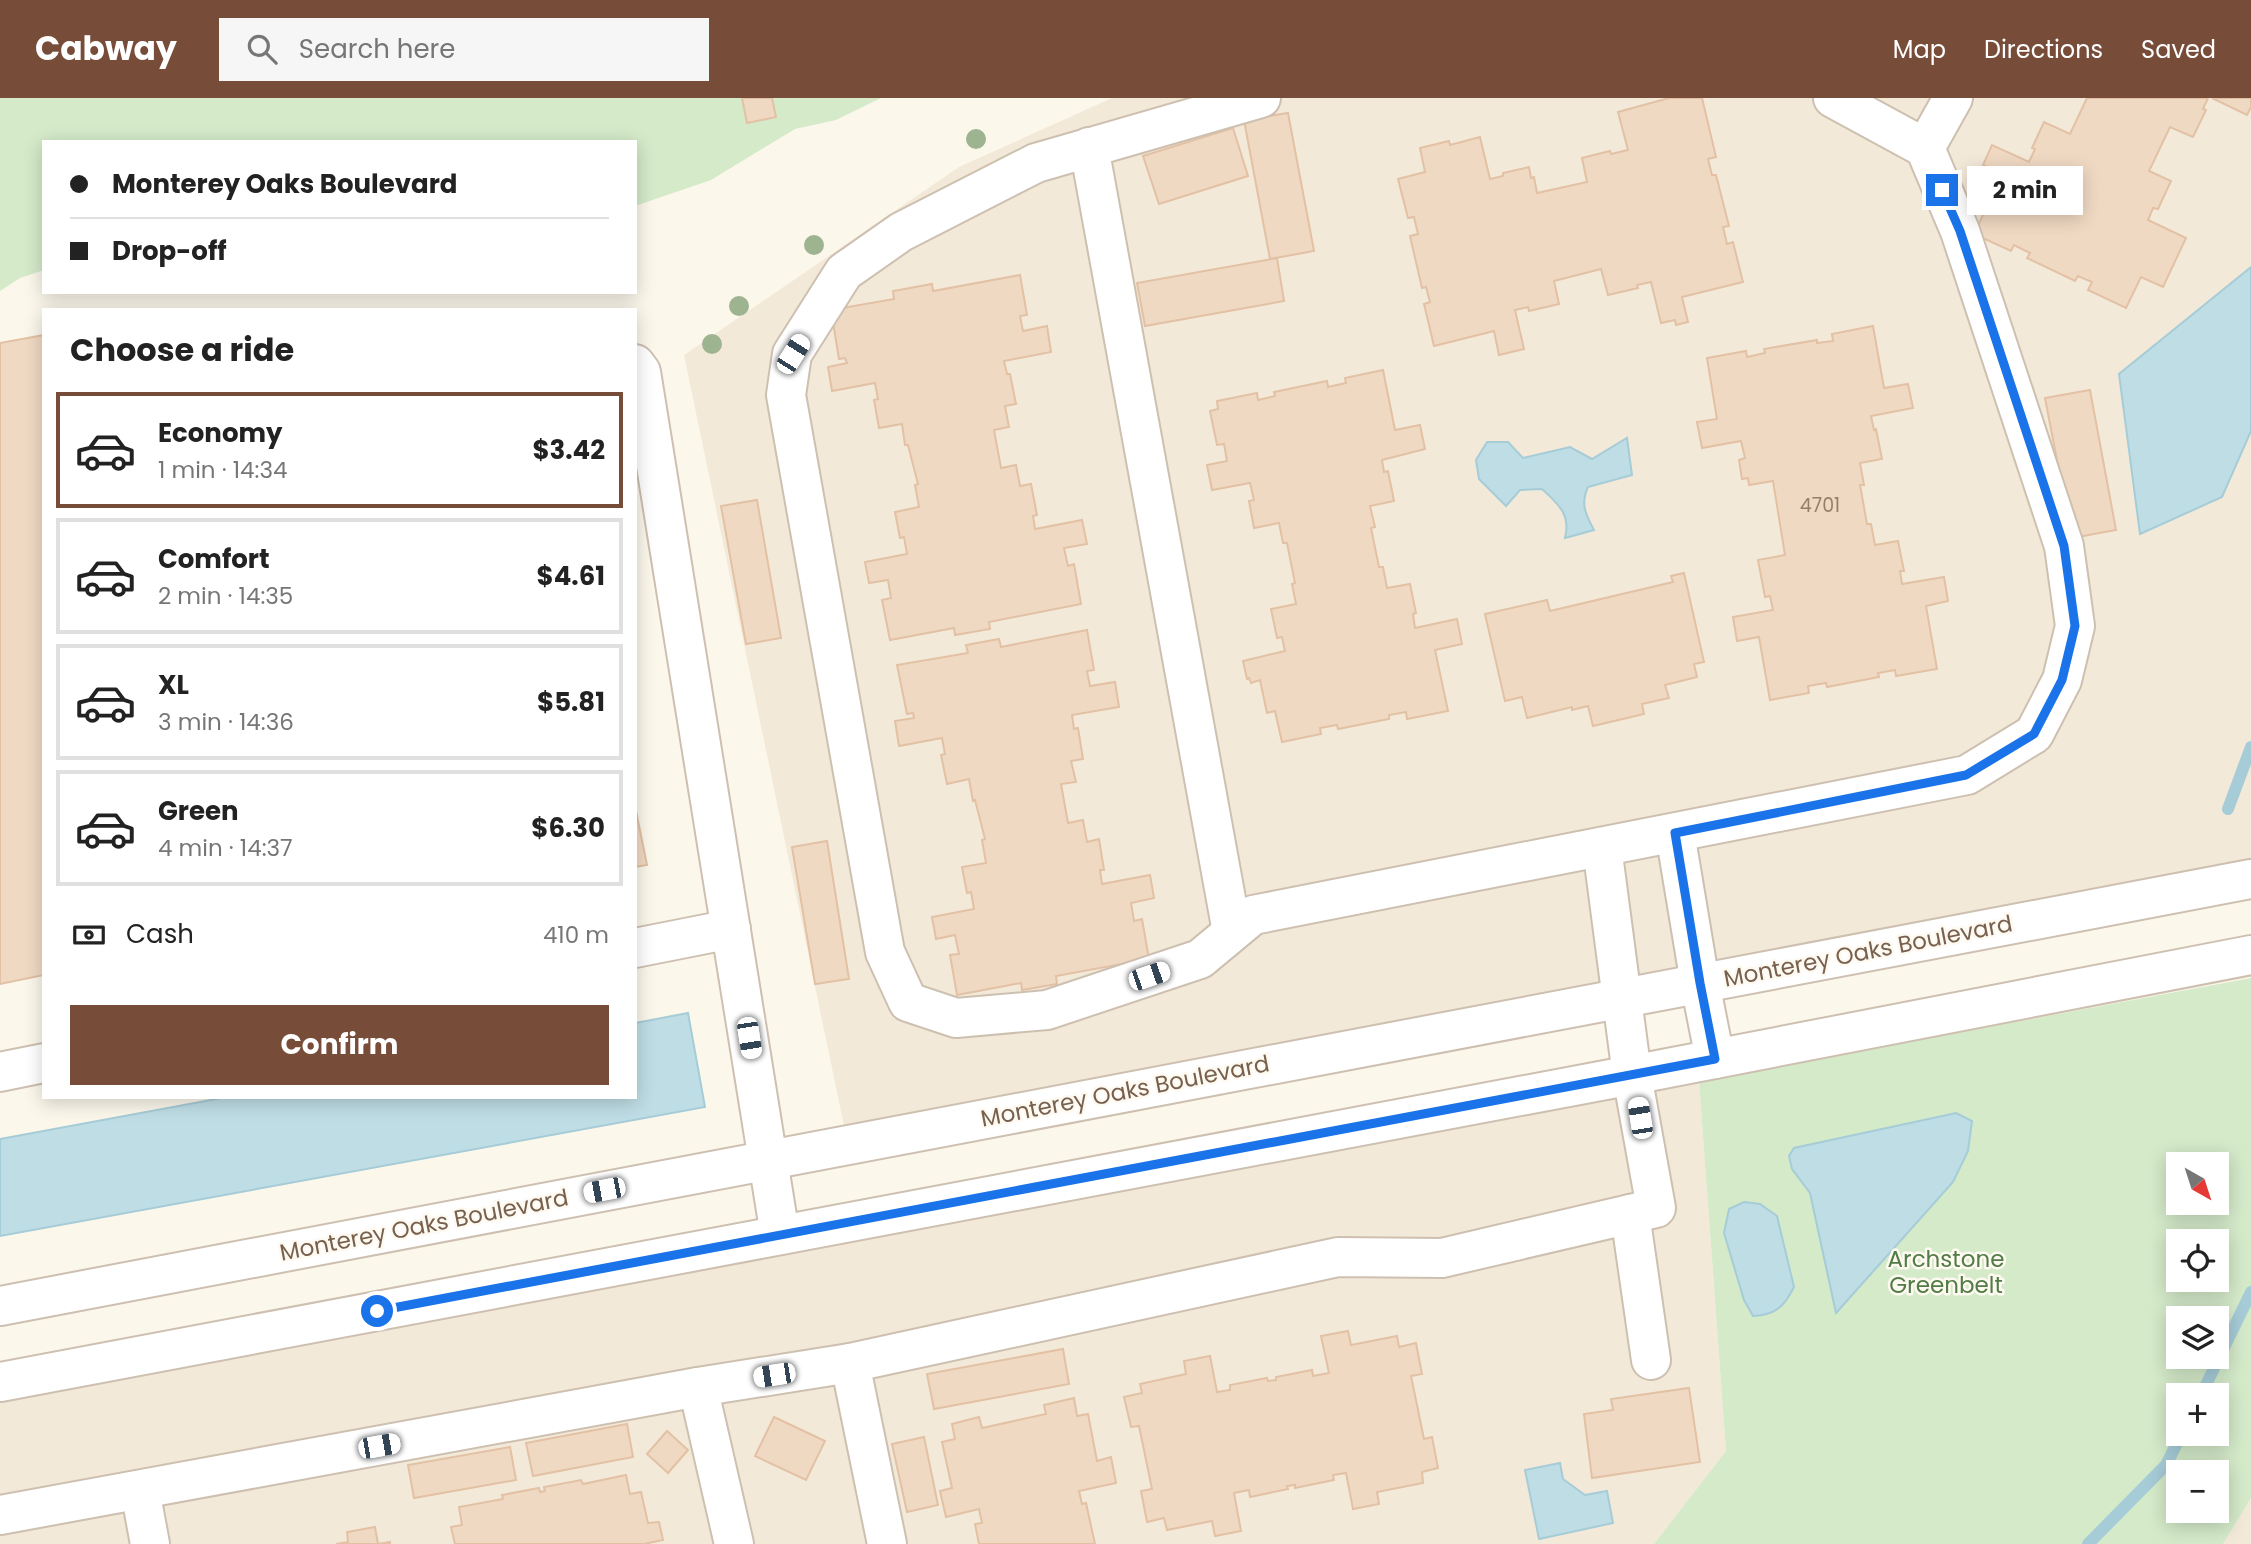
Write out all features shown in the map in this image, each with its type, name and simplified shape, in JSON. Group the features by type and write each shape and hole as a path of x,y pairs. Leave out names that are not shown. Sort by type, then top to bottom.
{"street":[{"path":"1261,98 1036,163 901,232 844,272 793,354 786,395 885,952 908,1002 956,1018 1047,1010 1200,959 1253,915 1966,775 2034,734 2062,680 2075,626 2064,546 1960,231 1925,148 1833,98"},
{"path":"1925,148 1953,98"},
{"path":"1089,147 1232,933"},
{"path":"637,367 641,372 780,1235"},
{"path":"1675,833 1715,1059"},
{"path":"0,1515 698,1387 850,1363 1338,1257 1442,1258 1656,1208 1632,1075 1602,847"},
{"name":"Monterey Oaks Boulevard","path":"0,1306 2251,878"},
{"path":"637,948 732,929"},
{"path":"0,1382 1632,1075 2251,955"},
{"path":"0,1072 42,1063"},
{"path":"1630,1214 1651,1360"},
{"path":"850,1363 887,1544"},
{"path":"698,1387 734,1544"},
{"path":"140,1490 150,1544"}],"shaded area":[{"path":"1112,98 2251,98 2251,859 844,1126 684,355 959,167"},
{"path":"1699,1081 1726,1451 1654,1544 0,1544 0,1403"},
{"path":"2251,1498 2251,1544 2223,1544"}],"green space":[{"path":"0,98 881,98 836,120 795,129 711,180 637,205 637,140 42,140 42,271 20,278 0,291"},
{"name":"Archstone Greenbelt","path":"2251,978 2251,1498 2223,1544 1654,1544 1726,1451 1699,1081"}],"water":[{"path":"2251,267 2251,431 2222,497 2140,534 2119,374"},
{"path":"1627,438 1632,475 1588,487 1584,499 1585,509 1594,530 1565,538 1565,516 1542,489 1520,490 1506,506 1479,479 1476,460 1487,442 1508,442 1523,458 1570,447 1592,459"},
{"path":"688,1013 705,1107 0,1236 0,1139 216,1099 637,1099 637,1023"},
{"path":"1956,1113 1972,1121 1968,1151 1953,1182 1836,1313 1810,1193 1792,1169 1789,1156 1794,1148"},
{"path":"1744,1202 1760,1204 1777,1216 1794,1287 1778,1309 1753,1316 1744,1300 1724,1233 1729,1209"},
{"path":"1560,1463 1563,1479 1585,1495 1607,1491 1613,1523 1539,1539 1525,1470"}],"building":[{"path":"742,98 772,98 776,117 747,123"},
{"path":"1669,98 1702,98 1716,157 1708,159 1712,175 1716,175 1729,226 1723,227 1727,244 1733,242 1743,282 1682,297 1688,322 1676,325 1675,320 1661,323 1651,282 1608,295 1601,269 1554,281 1559,304 1529,311 1528,307 1515,310 1524,349 1499,355 1494,331 1434,346 1424,304 1430,302 1426,287 1422,288 1410,236 1418,234 1414,217 1408,218 1398,179 1425,172 1420,148 1449,141 1450,145 1480,137 1490,179 1529,167 1537,193 1587,182 1582,158 1628,150 1618,112"},
{"path":"2087,98 2208,98 2203,109 2206,110 2193,137 2170,127 2149,171 2171,181 2158,209 2153,208 2148,220 2186,238 2163,287 2141,277 2126,308 2088,290 2092,282 2078,276 2075,281 2027,258 2030,253 2014,245 2011,251 1974,234 2002,174 1983,165 1992,145 2029,162 2035,149 2032,148 2044,122 2070,134"},
{"path":"2212,98 2251,98 2251,107 2247,115"},
{"path":"1288,113 1314,251 1270,259 1244,120"},
{"path":"1233,128 1248,176 1159,204 1143,156"},
{"path":"1277,258 1284,301 1145,326 1137,283"},
{"path":"1020,275 1027,315 1020,316 1023,331 1047,326 1051,352 1004,361 1007,374 1010,374 1016,404 1005,406 1009,427 994,430 1001,468 1016,465 1020,486 1031,484 1037,515 1033,516 1035,529 1082,520 1087,544 1064,548 1068,566 1074,564 1081,604 989,622 990,629 955,635 954,628 890,640 882,600 891,598 888,580 869,583 865,562 907,554 904,537 900,538 895,512 919,507 915,485 918,484 908,445 905,445 902,424 879,428 874,400 878,399 875,383 832,391 828,367 847,363 845,358 839,359 831,310 894,299 893,291 932,284 933,291"},
{"path":"1873,326 1884,388 1908,384 1913,408 1871,416 1882,459 1860,463 1864,485 1860,485 1867,524 1871,524 1875,545 1898,541 1904,571 1900,571 1902,584 1944,577 1948,601 1926,606 1937,669 1896,676 1895,670 1878,673 1879,677 1827,687 1826,683 1808,686 1809,693 1770,700 1759,637 1737,641 1733,617 1773,610 1770,596 1765,597 1758,560 1785,555 1773,481 1749,485 1748,478 1742,479 1739,460 1745,458 1741,441 1702,448 1697,422 1717,419 1707,358 1746,351 1747,357 1765,353 1764,349 1817,340 1817,343 1833,341 1832,334"},
{"path":"42,335 42,975 0,984 0,343"},
{"path":"1383,370 1395,430 1420,425 1425,449 1382,460 1384,472 1388,471 1394,501 1370,506 1375,527 1371,528 1379,567 1383,567 1387,588 1410,584 1416,613 1413,614 1415,628 1457,619 1462,644 1435,650 1448,711 1407,719 1406,712 1389,715 1389,719 1338,729 1337,725 1320,728 1321,734 1282,742 1275,711 1267,713 1260,680 1251,683 1249,678 1247,679 1243,661 1285,651 1282,637 1277,638 1271,609 1296,604 1287,543 1283,543 1279,523 1254,528 1249,501 1254,500 1250,483 1212,490 1207,465 1227,461 1224,444 1217,445 1210,411 1218,409 1217,401 1257,393 1258,400 1275,396 1274,392 1327,381 1328,387 1346,383 1345,378"},
{"path":"2090,390 2116,530 2072,538 2045,398"},
{"path":"757,500 781,638 746,644 721,506"},
{"path":"1684,573 1704,662 1694,664 1697,677 1665,685 1669,698 1642,704 1644,714 1593,726 1588,706 1572,710 1572,707 1527,718 1522,697 1505,701 1485,614 1547,600 1550,611 1673,582 1671,576"},
{"path":"1087,630 1094,670 1087,671 1090,686 1115,682 1119,707 1072,715 1074,729 1078,728 1083,759 1071,761 1076,782 1061,784 1068,823 1083,820 1087,842 1099,839 1104,870 1100,870 1102,884 1150,875 1154,898 1131,903 1134,921 1142,919 1149,959 1056,976 1057,984 1022,990 1021,983 957,995 950,955 959,954 955,935 936,939 932,917 974,909 971,892 967,893 962,867 986,863 982,840 985,839 969,779 947,784 941,755 945,754 942,738 899,746 895,721 914,718 913,713 907,714 897,665 968,653 966,645 999,639 1001,647"},
{"path":"637,816 647,865 637,867"},
{"path":"827,841 849,979 815,984 792,847"},
{"path":"1348,1331 1351,1345 1397,1336 1399,1347 1416,1343 1422,1374 1411,1376 1424,1439 1432,1437 1438,1468 1422,1472 1423,1483 1377,1492 1379,1504 1353,1509 1346,1473 1333,1475 1334,1480 1295,1488 1295,1485 1287,1486 1288,1489 1250,1497 1249,1490 1234,1493 1241,1531 1215,1536 1212,1521 1167,1530 1164,1518 1147,1522 1141,1491 1152,1489 1139,1426 1131,1427 1124,1397 1142,1393 1140,1384 1186,1374 1184,1361 1210,1356 1217,1392 1230,1390 1230,1385 1267,1378 1268,1381 1276,1380 1276,1377 1312,1370 1313,1376 1329,1373 1321,1336"},
{"path":"1063,1349 1069,1384 934,1409 927,1374"},
{"path":"1689,1388 1700,1462 1592,1478 1584,1414 1613,1410 1611,1399"},
{"path":"1074,1398 1077,1416 1088,1414 1097,1461 1111,1457 1116,1483 1079,1491 1082,1504 1086,1503 1095,1544 979,1544 975,1524 982,1523 979,1509 946,1517 940,1491 952,1488 942,1442 955,1439 952,1424 979,1417 982,1428 1046,1414 1044,1405"},
{"path":"774,1417 825,1441 806,1480 755,1456"},
{"path":"627,1424 633,1457 533,1476 526,1443"},
{"path":"667,1431 688,1450 668,1473 647,1454"},
{"path":"924,1437 938,1505 907,1512 892,1444"},
{"path":"510,1447 516,1480 414,1498 408,1465"},
{"path":"626,1475 630,1494 641,1492 648,1523 659,1522 663,1540 644,1544 455,1544 451,1527 462,1525 459,1507 503,1499 502,1495 539,1488 540,1492 545,1491 544,1487 581,1480 583,1484"},
{"path":"375,1527 378,1544 336,1544 348,1542 347,1532"}],"waterway":[{"path":"2228,809 2251,747"},
{"path":"2207,1383 2251,1292"},
{"path":"2088,1544 2166,1465 2176,1446"}],"route":[{"path":"377,1311 1715,1059 1675,833 1966,775 2034,734 2062,680 2075,626 2064,546 1960,231 1942,190"}]}
